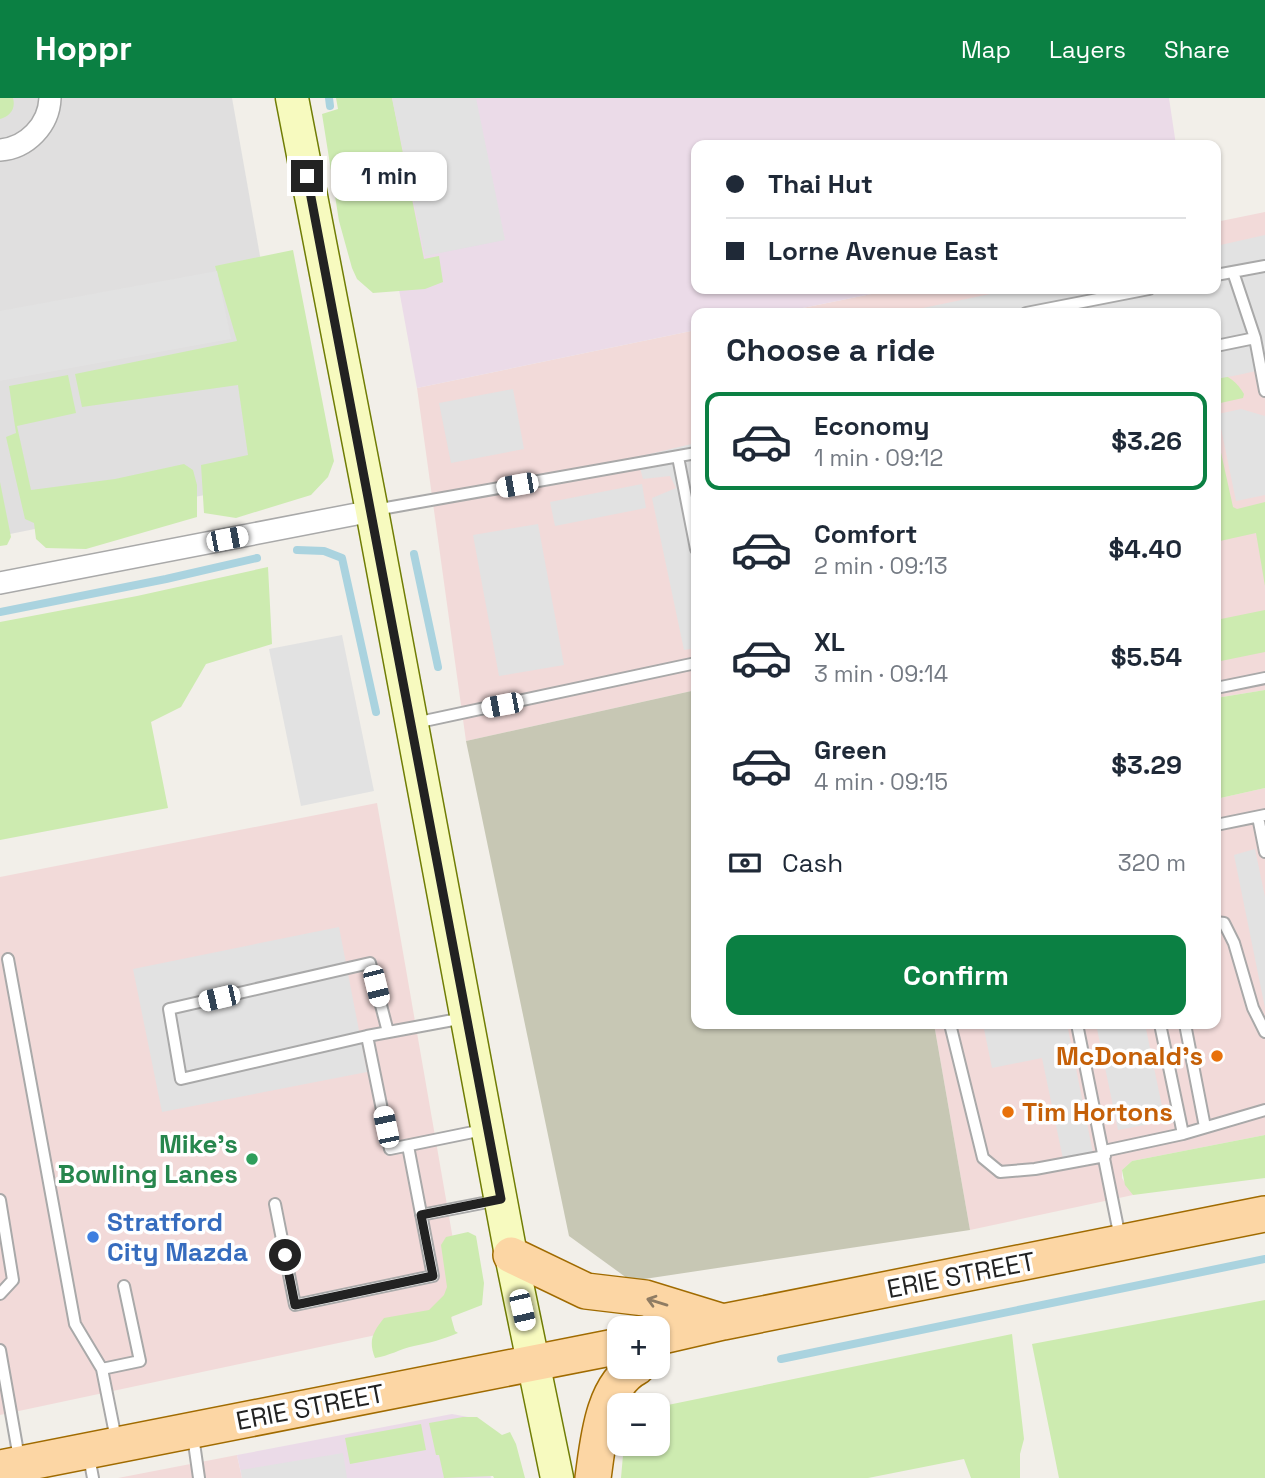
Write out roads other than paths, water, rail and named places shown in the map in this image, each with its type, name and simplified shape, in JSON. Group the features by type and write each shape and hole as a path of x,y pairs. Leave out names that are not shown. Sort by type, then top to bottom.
{"main road":[{"path":"292,98 501,1199 557,1478"},
{"name":"ERIE STREET","path":"670,1334 1265,1214"},
{"path":"512,1255 586,1291 645,1298 723,1322"},
{"path":"670,1350 723,1322"},
{"name":"ERIE STREET","path":"10,1466 99,1458 192,1429 607,1349"},
{"path":"593,1478 605,1406 624,1379"}],"street":[{"path":"0,150 22,144 31,138 46,118 50,98"},
{"path":"0,583 372,511"}],"lane":[{"path":"1221,274 1265,266"},
{"path":"1233,272 1255,338 1265,391"},
{"path":"1052,308 1124,294"},
{"path":"1221,345 1255,338"},
{"path":"372,511 691,454"},
{"path":"678,457 691,523"},
{"path":"411,724 691,664"},
{"path":"1221,687 1265,678"},
{"path":"1221,824 1261,816 1265,852"},
{"path":"1221,923 1224,923 1234,943 1252,1008 1265,1032"},
{"path":"8,959 75,1324 102,1369 99,1458"},
{"path":"388,1032 370,963 169,1009 181,1079 367,1036 467,1017"},
{"path":"951,1029 983,1158 1000,1172 1035,1169 1104,1153 1265,1110"},
{"path":"1078,1029 1121,1244"},
{"path":"1161,1029 1183,1134"},
{"path":"1186,1029 1205,1127"},
{"path":"367,1036 390,1149 488,1129"},
{"path":"275,1204 295,1305 433,1276 408,1146"},
{"path":"421,1215 501,1199"},
{"path":"0,1200 13,1280 0,1294"},
{"path":"102,1369 140,1361 124,1286"},
{"path":"0,1350 10,1466"},
{"path":"192,1429 199,1478"}],"waterway":[{"path":"329,98 330,106"},
{"path":"297,550 324,551 342,558 376,712"},
{"path":"414,554 438,667"},
{"path":"0,612 257,558"},
{"path":"781,1359 1265,1259"}],"place":[{"name":"McDonald's","path":"1217,1056"},
{"name":"Tim Hortons","path":"1008,1112"},
{"name":"Mike's Bowling Lanes","path":"252,1159"},
{"name":"Stratford City Mazda","path":"93,1237"}]}
